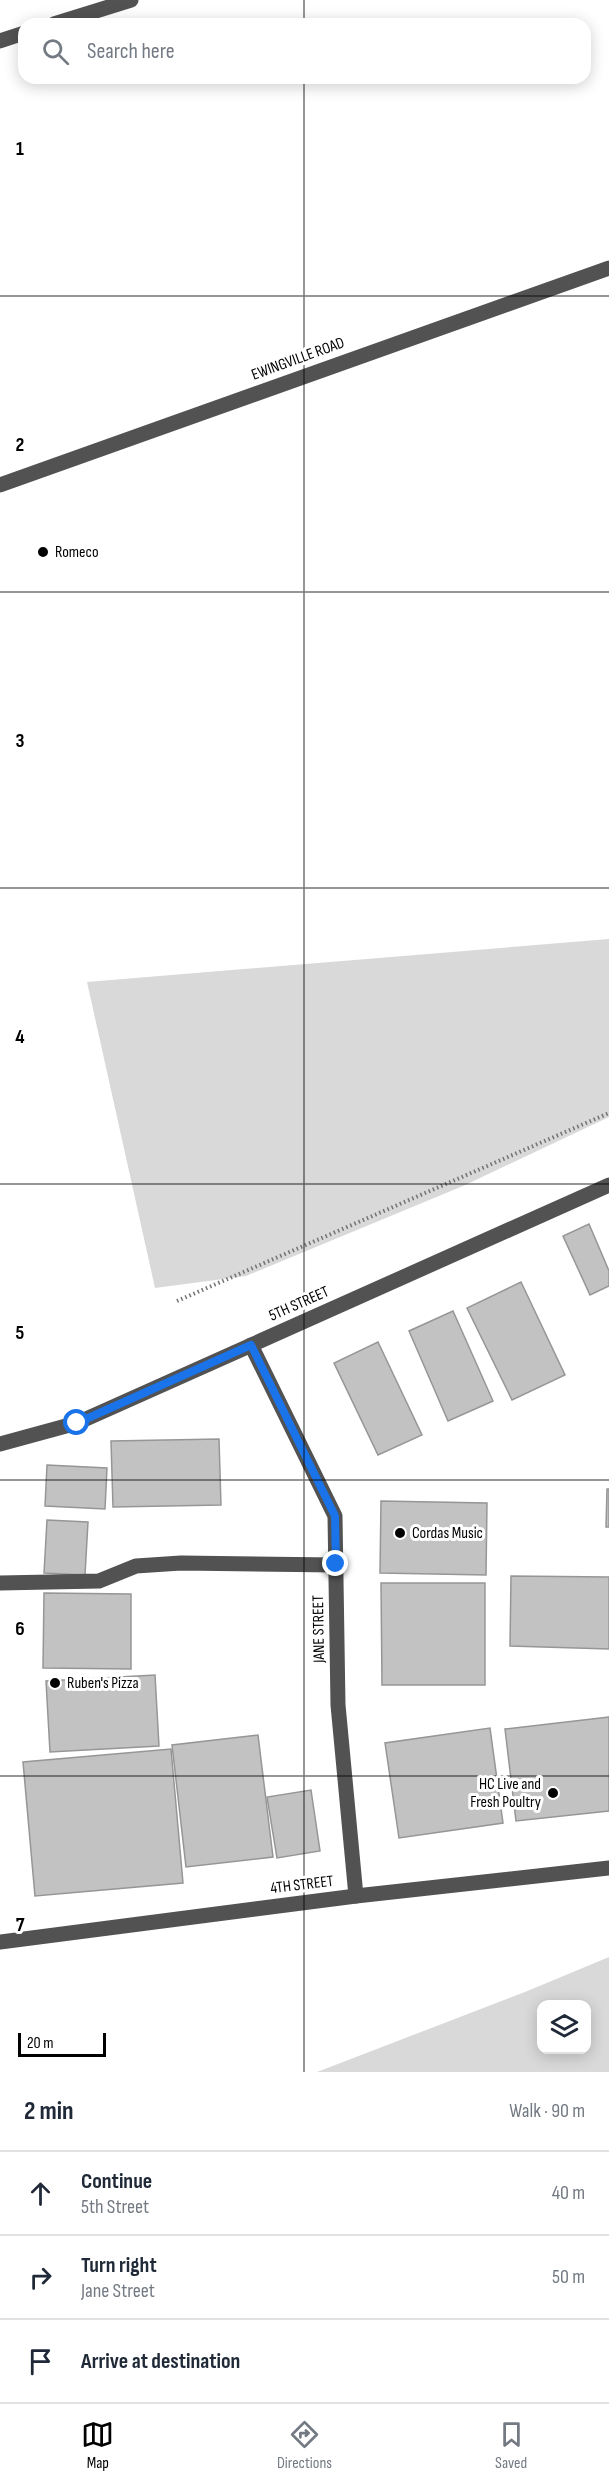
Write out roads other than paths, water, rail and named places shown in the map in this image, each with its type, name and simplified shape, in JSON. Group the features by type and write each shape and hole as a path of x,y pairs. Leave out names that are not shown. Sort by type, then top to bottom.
{"street":[{"path":"73,18 131,0"},
{"path":"0,41 18,35"},
{"name":"EWINGVILLE ROAD","path":"0,485 609,268"},
{"name":"5TH STREET","path":"0,1444 77,1423 609,1185"},
{"name":"JANE STREET","path":"251,1345 335,1516 338,1705 356,1896"},
{"path":"0,1583 99,1581 136,1566 181,1563 336,1564"},
{"name":"4TH STREET","path":"0,1942 356,1896 609,1868"}],"place":[{"name":"Romeco","path":"43,552"},
{"name":"Cordas Music","path":"400,1533"},
{"name":"Ruben's Pizza","path":"55,1683"},
{"name":"HC Live and Fresh Poultry","path":"553,1793"}]}
